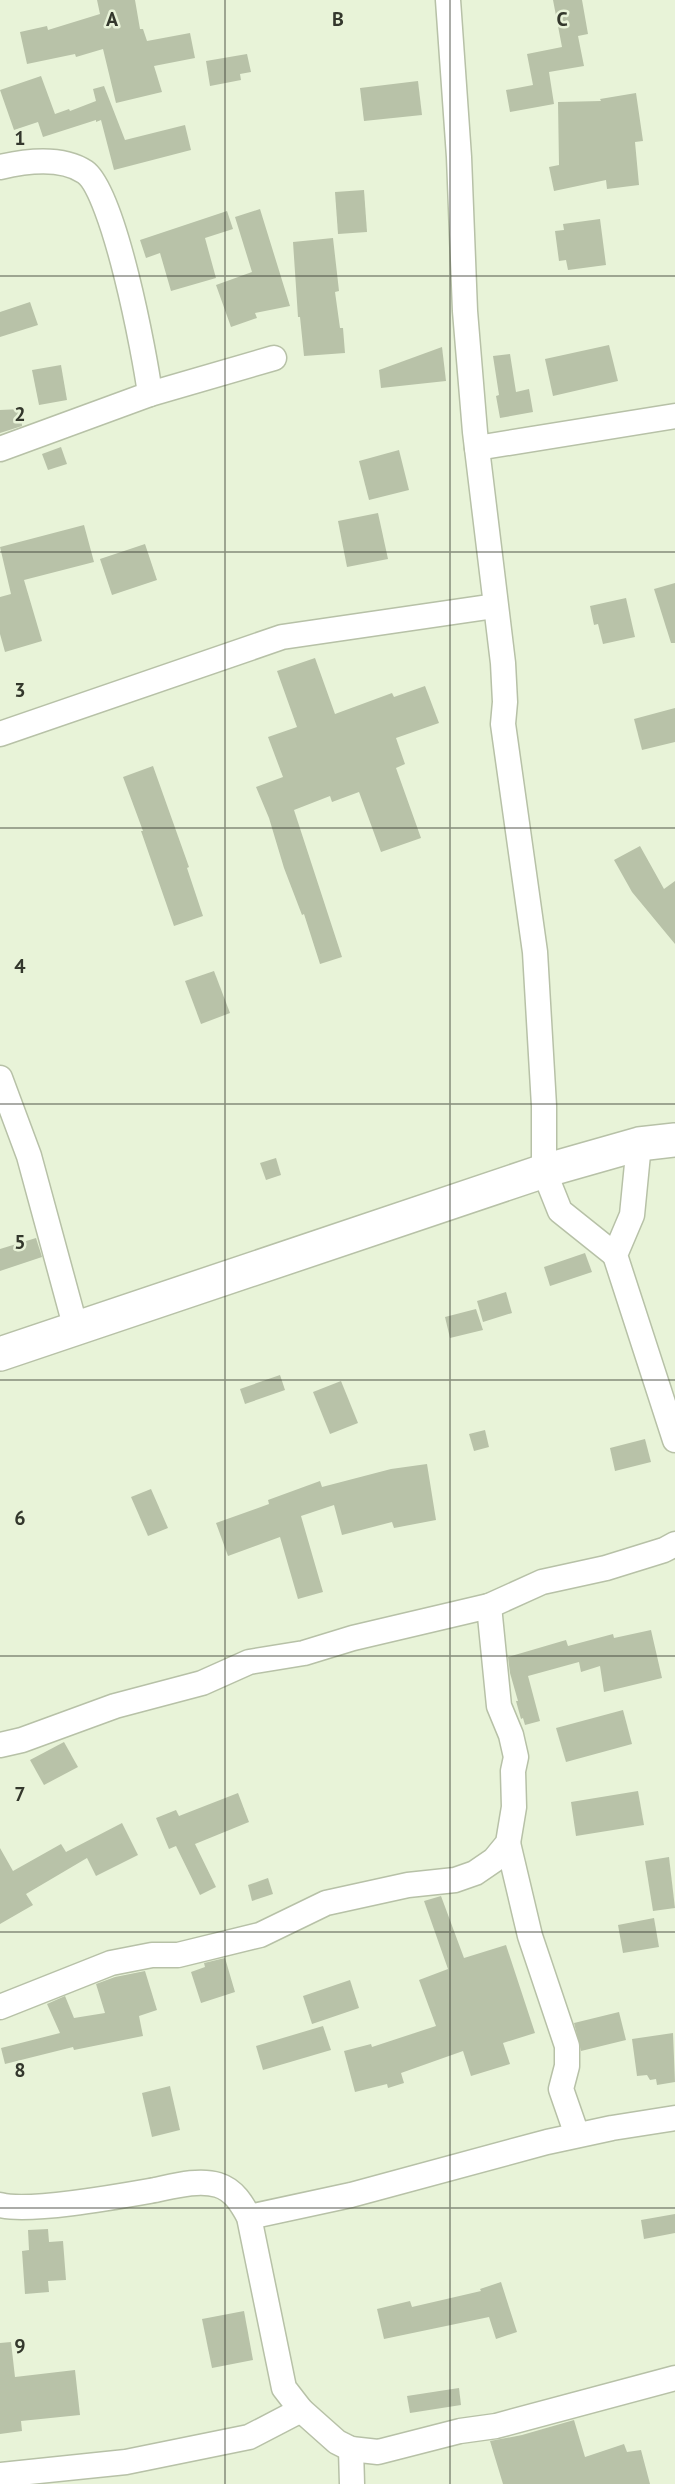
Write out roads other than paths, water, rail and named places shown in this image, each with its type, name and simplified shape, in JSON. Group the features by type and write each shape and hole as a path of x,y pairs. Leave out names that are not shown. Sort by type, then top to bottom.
{"main road":[{"path":"0,1354 544,1171 639,1144 675,1140"}],"street":[{"path":"448,0 459,157 465,311 477,448 503,663 506,745 535,952 544,1106 544,1171 560,1211 615,1255 675,1440"},
{"path":"0,167 25,162 65,163 86,173 102,194 136,314 150,394"},
{"path":"0,449 150,394 274,358"},
{"path":"477,448 675,416"},
{"path":"0,734 282,637 495,606"},
{"path":"0,1078 29,1156 76,1329"},
{"path":"615,1255 632,1215 639,1144"},
{"path":"0,1745 22,1740 115,1706 202,1683 249,1662 304,1653 353,1638 489,1606 542,1582 606,1568 664,1550 675,1544"},
{"path":"489,1606 499,1706 511,1735 516,1757 513,1771 514,1807 508,1843 530,1936 567,2046 567,2066 561,2089 577,2135"},
{"path":"0,2007 111,1963 152,1955 178,1955 199,1951 260,1935 326,1903 408,1885 455,1880 475,1873 495,1860 508,1843"},
{"path":"249,2217 351,2195 577,2135 675,2118"},
{"path":"0,2205 40,2206 204,2183 219,2185 231,2192 242,2203 249,2217 284,2388 319,2428 351,2449 378,2452 460,2431 496,2426 675,2378"},
{"path":"0,2475 126,2462 249,2437 301,2410"},
{"path":"351,2449 352,2484"}]}
